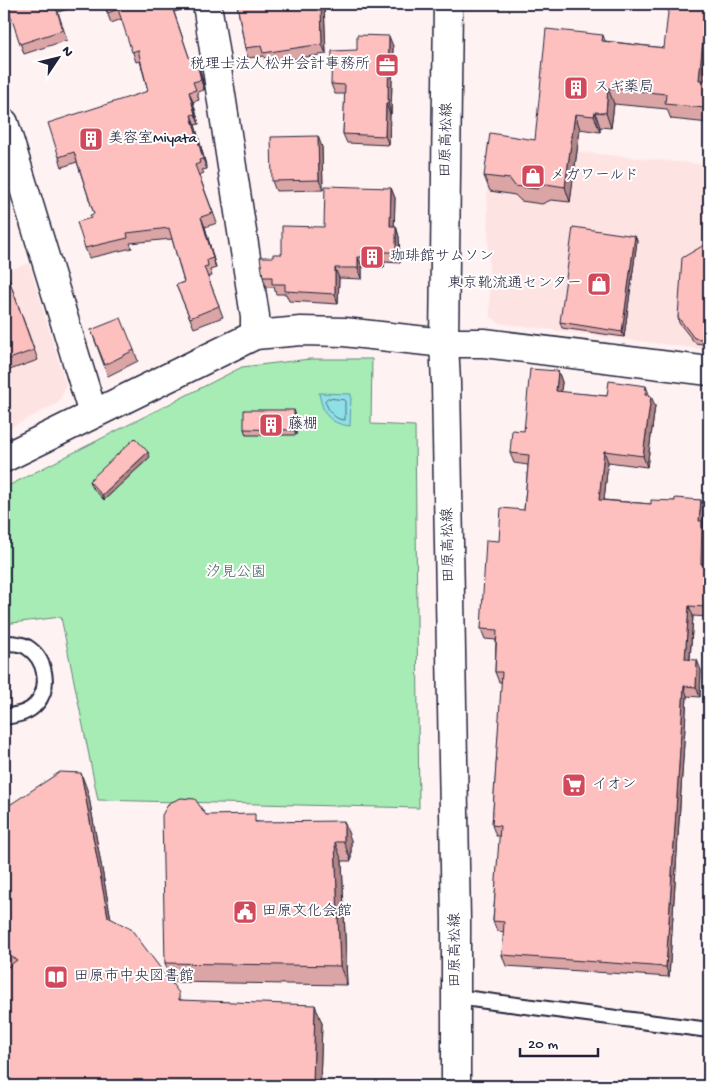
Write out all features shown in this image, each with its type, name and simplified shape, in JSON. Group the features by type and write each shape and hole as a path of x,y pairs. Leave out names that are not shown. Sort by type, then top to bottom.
{"street":[{"path":"207,4 255,316 255,335"},
{"name":"田原高松線","path":"448,4 444,343 456,1086"},
{"path":"4,123 88,395 92,414"},
{"path":"4,458 255,335 301,331 344,332 444,343 484,343 709,371"}],"lane":[{"path":"4,642 26,646 38,657 44,672 44,690 36,705 24,713 4,717"},
{"path":"456,997 709,1030"}],"shaded area":[{"path":"486,143 709,165 709,350 499,323 490,316"},
{"path":"29,263 66,386 58,403 4,431 4,272"}],"green space":[{"name":"汐見公園","path":"310,359 372,359 371,424 415,426 419,808 98,800 61,617 4,624 4,488 242,367"}],"water":[{"path":"319,393 351,394 350,426 336,423 328,416 322,407"}],"building":[{"path":"7,4 55,4 63,30 20,44"},
{"path":"104,4 171,4 190,60 196,59 201,80 193,82 196,90 189,92 195,114 191,115 203,159 199,160 200,163 195,165 213,213 201,217 213,258 207,260 208,266 204,267 219,306 190,318 176,285 184,282 169,228 127,233 128,238 85,248 77,222 91,218 90,215 94,214 74,152 59,157 48,123 148,91 138,50 132,52 118,9 108,13"},
{"path":"237,4 321,4 322,44 263,53 261,46 245,48"},
{"path":"669,4 709,4 709,41 703,40 699,80 708,80 705,108 665,104 666,94 608,88 606,113 595,112 594,116 575,114 565,187 546,184 537,189 515,186 510,179 484,176 490,133 535,140 546,29 603,35 602,41 664,48"},
{"path":"357,35 389,36 388,104 386,104 385,136 343,134 345,85 331,84 332,51 357,50"},
{"path":"318,136 319,180 272,181 271,137"},
{"path":"325,186 391,188 390,226 396,226 396,252 381,252 381,257 358,257 358,268 335,268 335,294 285,291 285,284 272,284 272,277 263,277 260,257 273,257 273,254 282,254 282,226 324,227"},
{"name":"東京靴流通センター","path":"573,227 635,236 622,332 560,322"},
{"path":"704,245 709,245 709,340 694,338 678,317 682,258"},
{"path":"4,266 34,350 4,361"},
{"path":"121,318 134,350 105,365 91,330"},
{"path":"530,369 558,371 556,391 607,396 609,381 646,386 645,395 651,396 643,456 604,451 599,500 651,504 651,500 675,501 675,498 701,500 699,521 702,521 701,564 709,565 707,607 689,606 685,659 697,660 696,687 684,686 666,967 502,955 504,922 493,921 500,826 492,825 502,672 495,672 497,630 481,629 486,540 499,541 501,508 524,510 529,455 510,453 512,430 524,431"},
{"name":"藤棚","path":"244,410 294,410 294,430 244,429"},
{"path":"135,438 148,452 102,495 89,481"},
{"path":"60,772 81,773 108,917 131,929 179,993 179,1000 315,1005 313,1086 4,1086 4,970 17,960 4,952 4,799 11,804"},
{"path":"181,798 195,799 206,815 255,814 255,822 344,821 344,842 335,842 340,966 165,963 162,815 169,803"}],"place":[{"name":"税理士法人松井会計事務所","path":"387,65"},
{"name":"スギ薬局","path":"576,88"},
{"name":"美容室Miyata","path":"91,139"},
{"name":"メガワールド","path":"533,176"},
{"name":"珈琲館サムソン","path":"372,257"},
{"name":"東京靴流通センター","path":"599,284"},
{"name":"藤棚","path":"271,425"},
{"name":"イオン","path":"574,785"},
{"name":"田原文化会館","path":"245,912"},
{"name":"田原市中央図書館","path":"56,977"}]}
